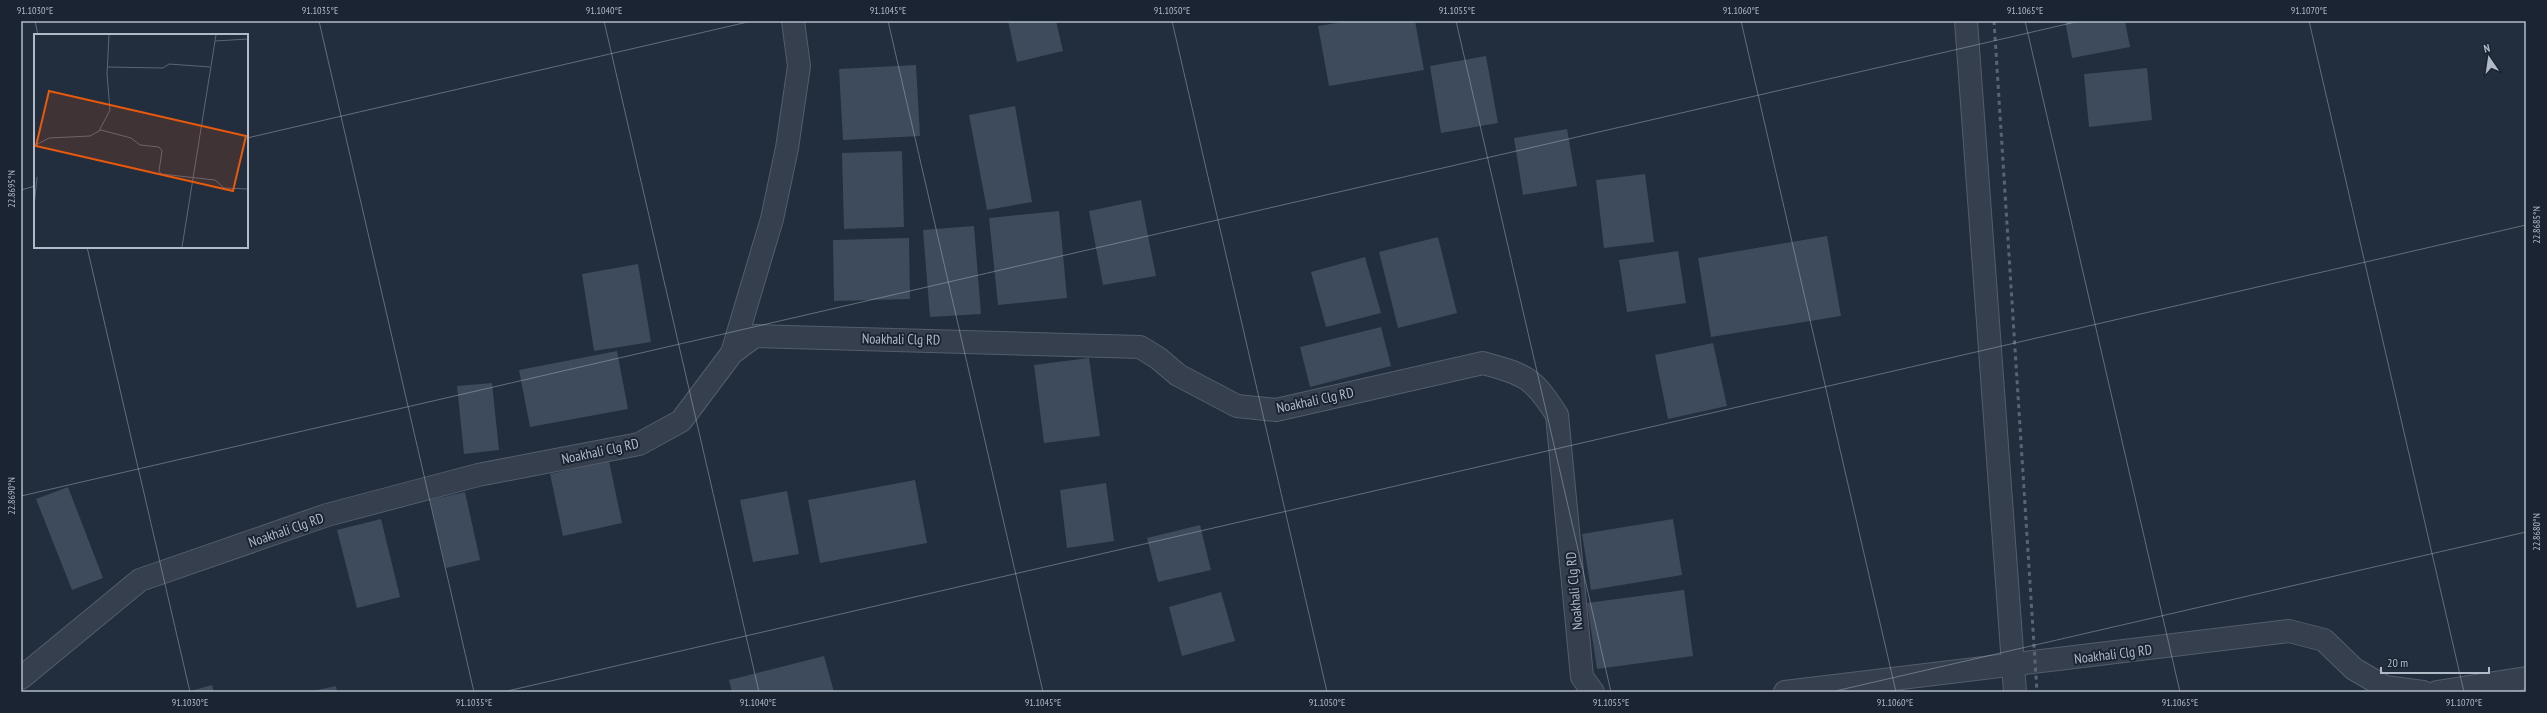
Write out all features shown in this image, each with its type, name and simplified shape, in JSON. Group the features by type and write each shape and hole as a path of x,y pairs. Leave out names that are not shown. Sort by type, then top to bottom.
{"street":[{"path":"732,353 772,219 786,148 799,66 793,21"},
{"path":"1966,21 2015,692"},
{"name":"Noakhali Clg RD","path":"21,678 140,580 327,515 478,475 639,444 681,421 732,353 755,336 1140,347 1158,358 1178,375 1237,406 1276,410 1483,363 1516,372 1539,388 1557,415 1582,677 1592,692"},
{"name":"Noakhali Clg RD","path":"1785,692 2013,666 2289,631 2324,640 2354,669 2385,687 2423,692"},
{"path":"2437,692 2526,678"}],"building":[{"path":"1008,21 1056,21 1063,51 1017,62"},
{"path":"1349,21 1415,21 1424,70 1329,86 1318,26"},
{"path":"2065,21 2125,21 2130,47 2072,58"},
{"path":"1486,56 1498,123 1441,133 1430,66"},
{"path":"916,65 920,136 843,140 839,69"},
{"path":"2147,68 2152,120 2089,127 2084,74"},
{"path":"1015,106 1032,202 987,210 969,115"},
{"path":"1567,129 1577,186 1523,195 1514,138"},
{"path":"902,151 904,227 844,229 842,153"},
{"path":"1645,174 1654,242 1604,248 1596,180"},
{"path":"1141,200 1156,276 1103,285 1089,211"},
{"path":"1059,211 1067,298 998,305 989,218"},
{"path":"974,226 981,314 930,317 923,230"},
{"path":"1827,236 1841,316 1711,337 1698,258"},
{"path":"1438,237 1457,313 1398,328 1379,252"},
{"path":"909,238 910,299 834,301 833,240"},
{"path":"1678,251 1686,303 1627,312 1619,260"},
{"path":"1365,257 1381,313 1326,327 1311,272"},
{"path":"638,264 651,342 594,351 582,274"},
{"path":"1381,327 1391,366 1310,387 1300,347"},
{"path":"1713,343 1727,406 1668,419 1655,355"},
{"path":"617,351 628,409 530,427 519,370"},
{"path":"1089,358 1100,436 1044,443 1034,365"},
{"path":"492,383 499,450 464,454 457,386"},
{"path":"609,461 622,523 563,536 550,474"},
{"path":"915,480 927,543 820,563 808,500"},
{"path":"1106,483 1114,541 1067,548 1060,490"},
{"path":"68,487 103,578 72,590 36,499"},
{"path":"787,491 799,554 753,562 740,500"},
{"path":"465,492 480,560 446,568 430,500"},
{"path":"381,519 400,597 357,608 337,530"},
{"path":"1673,519 1682,575 1591,590 1582,534"},
{"path":"1200,525 1211,570 1158,582 1147,538"},
{"path":"1684,590 1693,656 1597,669 1587,603"},
{"path":"1221,592 1235,641 1182,656 1169,607"},
{"path":"824,656 834,692 732,692 729,680"},
{"path":"212,685 214,692 187,692"},
{"path":"336,686 337,692 312,692 312,691"}],"railway":[{"path":"1994,21 2037,692"}]}
